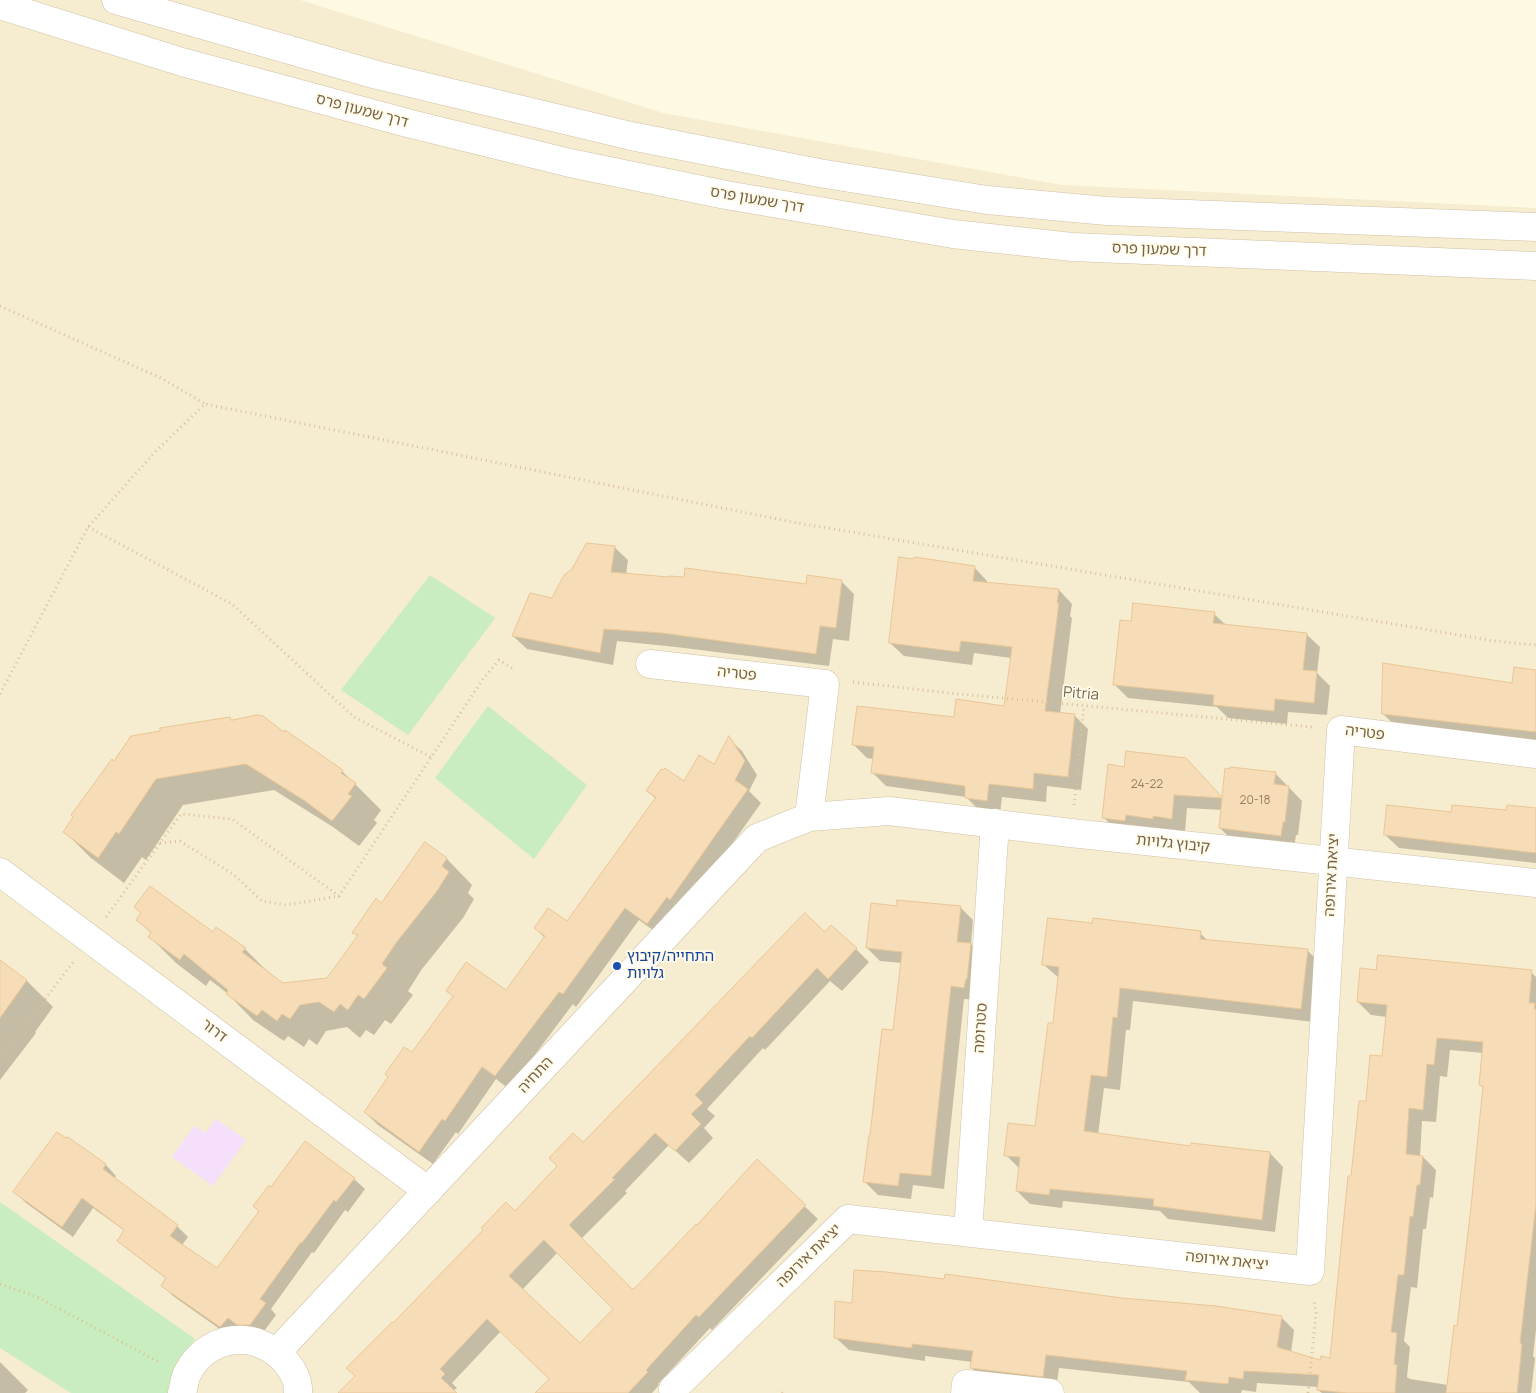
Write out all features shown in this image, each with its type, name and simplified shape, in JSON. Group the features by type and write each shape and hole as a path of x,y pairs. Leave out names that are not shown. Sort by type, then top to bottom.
{"street":[{"path":"116,0 377,75 631,136 819,173 987,200 1107,211 1536,227"},
{"name":"דרך שמעון פרס","path":"0,5 182,62 411,124 551,158 726,195 944,233 1072,247 1536,266"},
{"name":"פטריה","path":"650,664 825,684"},
{"path":"809,817 825,684"},
{"name":"פטריה","path":"1341,730 1536,754"},
{"name":"יציאת אירופה","path":"673,1388 848,1219 1310,1270 1341,730"},
{"name":"קיבוץ גלויות","path":"809,817 889,811 1071,833 1536,883"},
{"name":"התחיה","path":"277,1352 757,838 809,817"},
{"name":"סטרומה","path":"968,1232 995,823"},
{"name":"דרור","path":"0,872 428,1191"},
{"path":"184,1384 196,1359 212,1346 240,1339 260,1342 277,1352 292,1368 298,1393"},
{"path":"965,1393 966,1384 1050,1393"}],"path":[{"path":"0,306 162,379 205,404 792,522 1494,641 1536,645"},
{"path":"0,694 88,527 154,452 205,404"},
{"path":"88,527 232,604 354,717 431,757"},
{"path":"160,843 180,841 233,874 262,901 286,905 339,896 483,680 499,660 515,670"},
{"name":"Pitria","path":"825,684 839,680 1084,706 1193,715"},
{"path":"1071,833 1084,706"},
{"name":"פטריה","path":"1193,715 1341,730"},
{"path":"0,1059 181,814 232,819 339,896"},
{"path":"1308,1393 1316,1313 1310,1270"},
{"path":"0,1284 35,1296 184,1384"}],"shaded area":[{"path":"0,0 300,0 663,113 1062,185 1536,208 1536,1393 0,1393"},
{"path":"216,1119 246,1140 213,1186 172,1157 194,1126 205,1133"}],"green space":[{"path":"430,575 495,618 408,735 341,690"},
{"path":"488,706 587,785 534,859 435,778"},
{"path":"0,1202 195,1339 186,1352 170,1393 71,1393 0,1348"}],"building":[{"path":"587,543 615,546 611,572 684,577 685,568 806,584 807,575 842,580 836,628 820,626 816,654 662,633 604,629 600,653 512,636 530,593 552,598 564,575 571,570"},
{"path":"899,557 913,559 914,557 975,566 973,581 1059,589 1057,603 1059,603 1045,711 1075,714 1068,777 1034,773 1033,789 989,784 987,801 965,798 965,786 871,773 874,747 852,745 857,706 954,717 956,699 1004,706 1012,647 961,641 959,652 889,643"},
{"path":"1133,603 1215,612 1213,623 1307,633 1303,670 1317,671 1314,703 1275,699 1274,711 1213,705 1214,695 1113,685 1120,620 1131,621"},
{"path":"1383,663 1512,683 1514,667 1536,670 1536,732 1382,714"},
{"path":"258,715 263,716 284,732 285,730 343,770 341,773 356,783 348,794 352,796 332,821 305,801 246,764 156,779 119,834 116,832 98,858 63,832 73,817 71,815 112,759 114,761 131,736 160,731 160,728 230,717 231,720"},
{"path":"729,736 745,761 735,780 748,789 670,900 667,897 647,924 625,908 563,994 559,992 495,1076 482,1067 445,1121 442,1119 419,1152 364,1112 388,1077 385,1074 404,1047 412,1052 453,996 446,991 466,962 506,990 545,936 534,928 548,908 567,921 656,797 646,791 661,769 665,768 684,781 699,755 714,764"},
{"path":"1126,751 1186,758 1222,797 1225,768 1276,772 1274,784 1289,786 1285,822 1283,822 1281,836 1219,828 1222,798 1174,795 1172,819 1153,816 1153,819 1126,815 1125,821 1102,818 1108,764 1124,767"},
{"path":"1387,805 1451,812 1452,805 1506,810 1507,805 1536,808 1536,853 1384,835"},
{"path":"425,842 447,858 442,866 449,872 382,964 387,968 364,999 358,995 348,1010 340,1004 334,1012 319,1002 300,1005 290,1019 282,1014 277,1021 262,1010 257,1016 226,994 228,990 184,954 180,960 148,937 151,932 136,920 141,913 134,907 150,886 213,932 216,927 246,948 242,952 283,983 327,978 358,935 352,933 376,898 381,903"},
{"path":"897,900 961,906 957,942 971,943 967,979 964,988 951,986 931,1176 900,1173 898,1186 863,1182 882,1029 893,1030 902,952 866,948 871,903 897,906"},
{"path":"805,913 825,932 831,925 857,948 828,979 817,968 752,1038 750,1036 695,1095 703,1103 691,1114 701,1124 675,1151 655,1133 612,1178 615,1179 569,1225 632,1289 697,1225 757,1159 806,1205 699,1317 696,1315 646,1370 648,1372 628,1393 535,1393 549,1379 487,1319 440,1369 445,1374 441,1378 457,1393 338,1393 355,1376 346,1368 393,1323 483,1230 481,1228 506,1202 515,1211 557,1166 549,1158 573,1133 583,1142","holes":["544,1240 613,1309 580,1343 509,1276"]},
{"path":"1048,918 1092,923 1093,918 1201,931 1200,939 1308,949 1301,1009 1120,988 1117,1018 1113,1017 1107,1077 1091,1075 1084,1131 1190,1146 1191,1143 1270,1152 1262,1220 1153,1206 1154,1199 1050,1189 1049,1195 1016,1191 1020,1157 1004,1156 1008,1123 1035,1126 1048,1023 1053,1023 1059,967 1042,965"},
{"path":"1378,955 1532,970 1529,1003 1535,1003 1534,1009 1536,1009 1536,1204 1520,1343 1522,1344 1517,1393 1446,1393 1454,1325 1457,1326 1471,1207 1483,1086 1479,1085 1483,1042 1437,1038 1434,1065 1427,1064 1423,1110 1409,1108 1406,1154 1423,1156 1420,1185 1417,1185 1413,1217 1410,1216 1404,1275 1398,1275 1391,1332 1397,1333 1394,1364 1397,1365 1395,1393 1347,1393 1317,1390 1319,1375 1244,1371 1243,1379 1229,1377 1228,1384 1185,1380 1187,1371 1046,1355 1043,1377 970,1368 973,1351 912,1344 912,1348 834,1338 835,1301 852,1303 854,1270 944,1279 945,1274 1122,1298 1216,1306 1282,1316 1277,1347 1320,1360 1321,1356 1330,1358 1348,1176 1351,1176 1359,1101 1366,1101 1370,1055 1382,1056 1387,1005 1357,1002 1360,968 1376,970"},
{"path":"0,960 27,980 0,1018"},
{"path":"57,1132 66,1138 68,1137 106,1164 103,1169 178,1225 170,1236 217,1268 259,1211 253,1206 269,1185 271,1187 305,1141 355,1178 336,1202 334,1200 301,1242 260,1299 266,1303 250,1325 237,1325 228,1318 220,1327 161,1286 166,1278 117,1241 124,1230 82,1198 62,1227 13,1192"}],"place":[{"name":"התחייה/קיבוץ גלויות","path":"617,966"}]}
